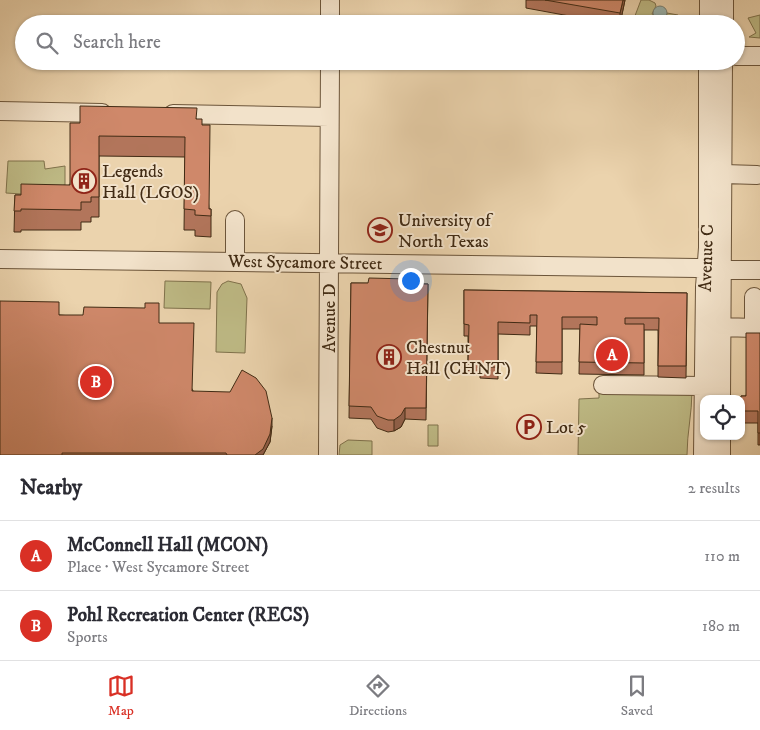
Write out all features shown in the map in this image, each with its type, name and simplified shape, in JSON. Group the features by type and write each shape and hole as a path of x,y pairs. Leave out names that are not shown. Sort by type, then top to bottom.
{"street":[{"path":"330,0 330,15"},
{"path":"709,0 709,15"},
{"path":"724,0 724,15"},
{"path":"745,56 760,56"},
{"name":"Avenue D","path":"328,455 330,70"},
{"name":"Avenue C","path":"708,70 714,269 722,328 721,395"},
{"path":"714,269 724,174 723,70"},
{"path":"0,112 120,114"},
{"path":"159,114 330,117"},
{"path":"724,174 757,175"},
{"path":"235,220 235,262"},
{"name":"West Sycamore Street","path":"0,258 760,270"},
{"name":"Avenue C","path":"703,455 704,386 714,269"},
{"path":"722,328 754,328 754,297"},
{"path":"603,385 704,386"},
{"path":"721,440 721,455"}],"shaded area":[{"path":"641,0 649,0 655,3 656,6 652,14 656,15 635,15"},
{"path":"760,15 760,38 749,37 756,33 748,18"},
{"path":"8,161 44,161 45,169 65,166 65,185 22,194 6,193"},
{"path":"165,281 211,282 210,309 164,308"},
{"path":"228,281 241,284 247,298 245,353 216,352 217,292 222,284"},
{"path":"692,391 687,455 578,455 579,399 599,398 599,392"},
{"path":"428,425 438,425 438,446 428,446"},
{"path":"348,440 372,441 372,455 339,455 340,445"}],"water":[{"path":"657,6 663,6 667,10 667,15 653,15 653,10"}],"building":[{"path":"545,0 623,0 620,13"},
{"path":"80,106 197,108 196,119 202,119 202,125 210,125 209,209 211,209 211,216 195,215 195,210 184,209 185,137 99,136 99,197 91,197 91,202 81,202 81,210 21,209 21,211 14,211 15,195 21,195 21,184 70,185 70,123 80,123"},
{"name":"Chestnut Hall (CHNT)","path":"369,278 409,279 410,284 428,284 426,408 405,408 401,415 394,420 377,416 371,407 349,406 351,283 368,283"},
{"path":"464,290 687,293 686,366 658,366 659,318 625,318 625,324 644,324 644,363 579,362 580,324 597,325 597,317 562,317 562,362 536,362 537,315 530,315 530,323 498,322 498,367 480,367 480,363 468,363 469,325 464,324"},
{"path":"0,301 59,302 59,315 83,315 84,307 145,308 145,303 159,303 159,323 194,323 192,391 230,392 242,370 256,378 266,391 272,418 270,434 263,449 255,455 227,455 226,453 62,453 62,455 0,455"},
{"path":"746,333 760,333 760,433 758,433 758,411 745,411"}],"place":[{"name":"Legends Hall (LGOS)","path":"84,181"},
{"name":"University of North Texas","path":"380,230"},
{"name":"McConnell Hall (MCON)","path":"612,355"},
{"name":"Chestnut Hall (CHNT)","path":"389,357"},
{"name":"Pohl Recreation Center (RECS)","path":"96,382"},
{"name":"Lot 5","path":"529,427"}]}
